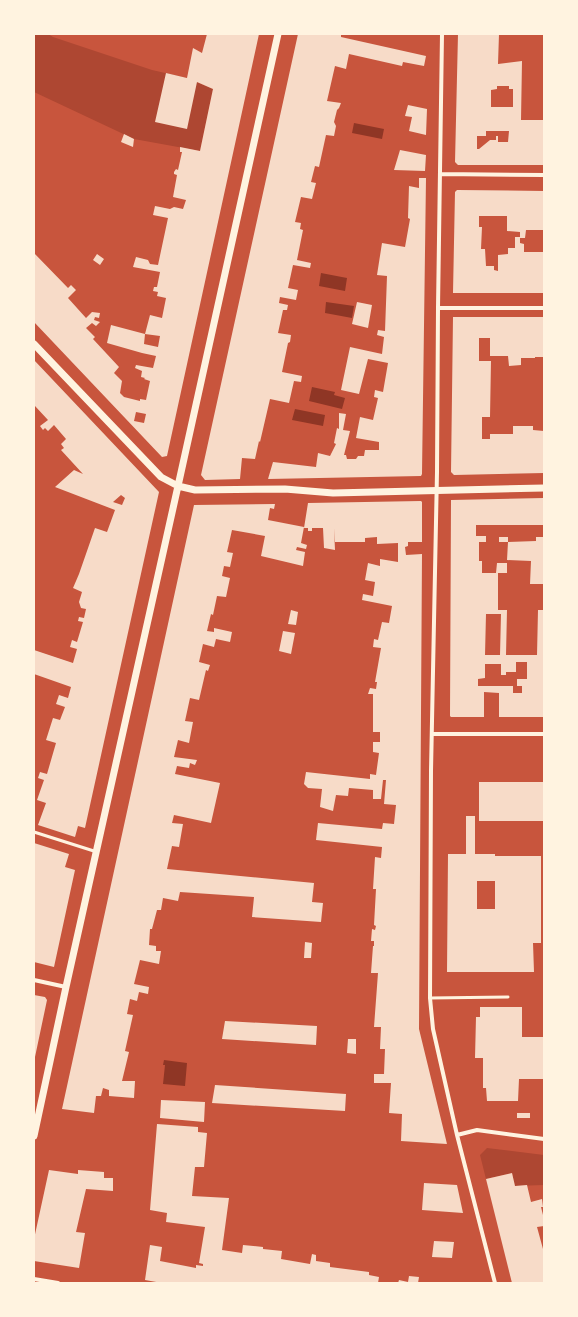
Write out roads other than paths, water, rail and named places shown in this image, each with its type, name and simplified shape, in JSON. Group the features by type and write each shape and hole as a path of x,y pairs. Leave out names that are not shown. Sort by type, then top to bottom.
{"street":[{"path":"34,1136 278,34"},
{"path":"442,34 437,490 432,734 430,998 433,1029 457,1135 495,1283"},
{"path":"440,174 544,176"},
{"path":"438,308 544,308"},
{"path":"34,344 161,477 178,486 195,490 285,489 333,493 544,488"},
{"path":"432,734 544,734"},
{"path":"34,980 66,987"},
{"path":"457,1135 477,1130 544,1139"},
{"path":"34,1279 58,1283"}],"lane":[{"path":"34,832 97,852"},
{"path":"430,998 508,997"}]}
